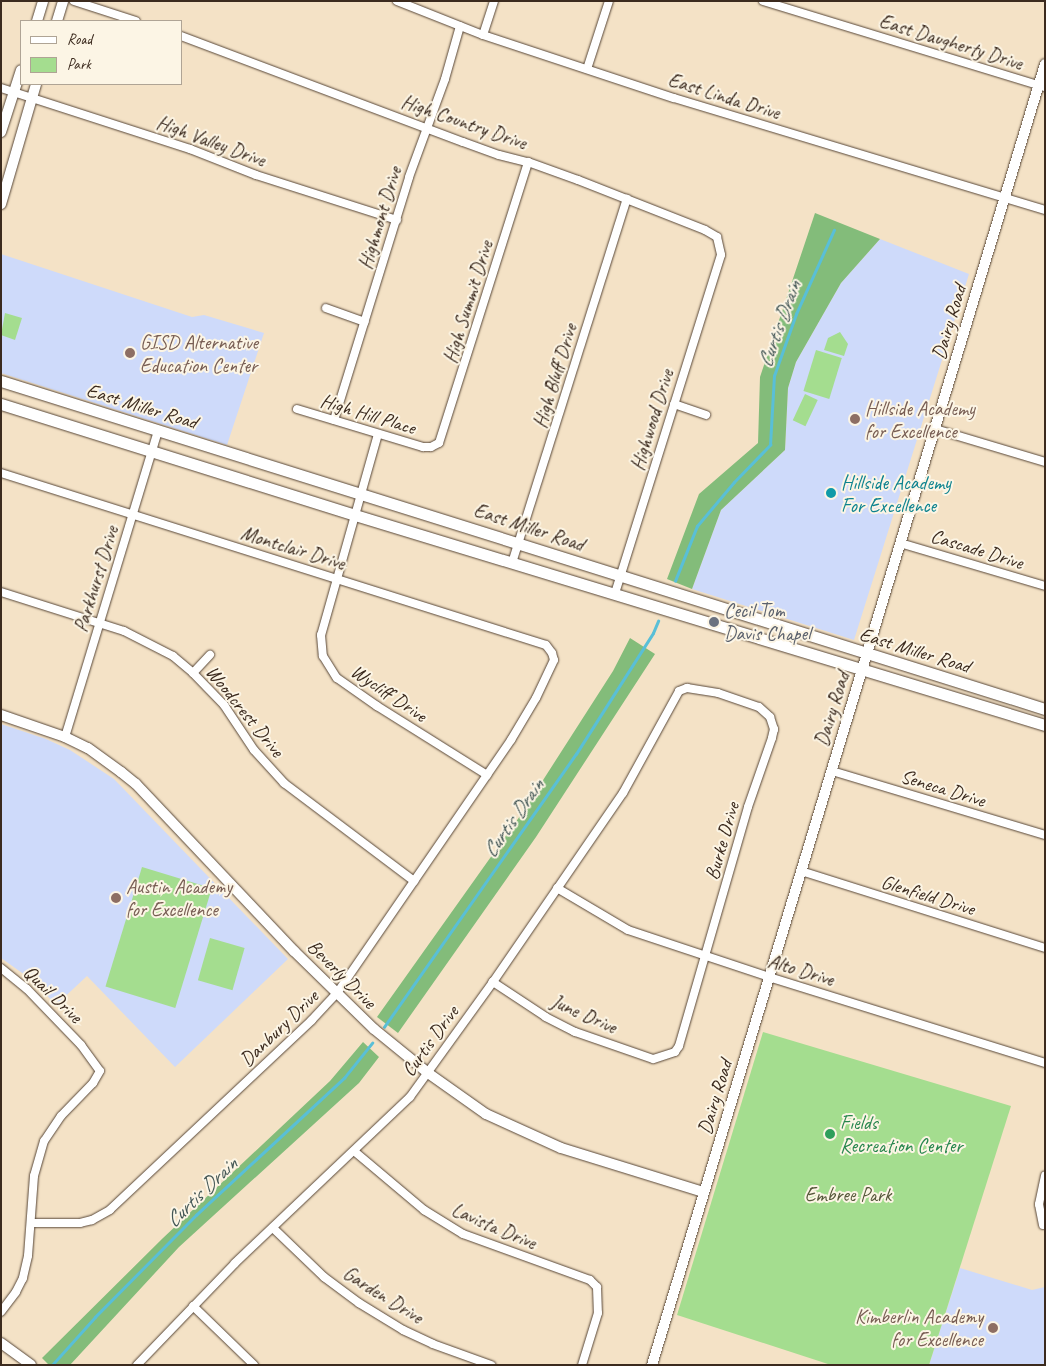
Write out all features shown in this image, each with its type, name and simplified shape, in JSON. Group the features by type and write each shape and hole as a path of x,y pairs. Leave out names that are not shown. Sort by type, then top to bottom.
{"main road":[{"name":"East Miller Road","path":"1,382 621,575 866,655 1045,709"},
{"name":"East Miller Road","path":"1,404 355,515 1045,725"}],"street":[{"path":"36,20 43,1"},
{"path":"57,20 63,1"},
{"path":"74,1 133,20"},
{"name":"East Linda Drive","path":"397,1 483,35 588,69 1045,210"},
{"path":"483,35 494,1"},
{"path":"588,69 609,1"},
{"name":"East Daugherty Drive","path":"763,1 1042,86"},
{"name":"Highmont Drive","path":"334,420 366,322 409,176 428,128 460,26"},
{"name":"High Country Drive","path":"182,36 499,155 528,162 705,230 717,237 721,255"},
{"name":"Dairy Road","path":"652,1365 1005,197 1042,86 1045,64"},
{"path":"1,132 20,73"},
{"path":"1,204 36,85"},
{"name":"High Valley Drive","path":"1,88 190,150 256,175 397,220"},
{"name":"High Summit Drive","path":"431,447 439,443 444,431 528,162"},
{"name":"High Bluff Drive","path":"512,563 627,199"},
{"name":"Highwood Drive","path":"615,594 721,255"},
{"path":"326,308 366,322"},
{"path":"674,404 706,415"},
{"name":"High Hill Place","path":"297,409 423,448 431,447"},
{"path":"935,429 1045,462"},
{"name":"Parkhurst Drive","path":"65,737 158,430"},
{"name":"Wycliff Drive","path":"378,434 321,635 323,656 337,678 377,706 487,775"},
{"name":"Montclair Drive","path":"1,473 546,645 552,653 554,660 549,673"},
{"name":"Cascade Drive","path":"900,543 1045,586"},
{"name":"Woodcrest Drive","path":"1,592 124,631 173,656 224,704 254,750 284,783 414,881"},
{"path":"193,673 210,656"},
{"name":"Danbury Drive","path":"31,1223 80,1223 92,1220 110,1210 305,1027 337,993 511,740 549,673"},
{"name":"Curtis Drive","path":"137,1365 193,1306 410,1097 493,982 623,793 674,698 679,691 687,688"},
{"name":"Burke Drive","path":"668,1056 675,1052 679,1046 748,808 774,729 770,717 759,707 718,693 687,688"},
{"name":"Beverly Drive","path":"1,715 65,737 88,748 136,784 374,1029 428,1073 486,1114 561,1148 703,1192"},
{"name":"Seneca Drive","path":"832,770 1045,835"},
{"name":"Glenfield Drive","path":"801,871 1045,948"},
{"name":"Alto Drive","path":"557,888 628,930 769,977 1045,1062"},
{"name":"Quail Drive","path":"1,968 28,988 81,1045 100,1071 93,1083 61,1116 44,1141 34,1176 31,1223"},
{"name":"June Drive","path":"493,982 546,1017 575,1032 653,1059 668,1056"},
{"name":"Lavista Drive","path":"354,1151 424,1210 463,1234 590,1280 598,1287 598,1313 582,1365"},
{"path":"1043,1225 1039,1204 1045,1176"},
{"path":"1,1312 16,1292 23,1278 31,1223"},
{"name":"Garden Drive","path":"273,1228 324,1277 359,1303 403,1330 426,1341 491,1365"},
{"path":"193,1306 254,1365"},
{"path":"1,1343 31,1365"}],"shaded area":[{"name":"Hillside Academy for Excellence","path":"880,239 969,274 854,640 692,589 721,510 785,450 788,388 796,362 841,283"},
{"name":"GISD Alternative Education Center","path":"1,254 192,317 204,315 264,333 227,445 1,373"},
{"name":"Austin Academy for Excellence","path":"1,724 46,739 70,750 114,779 288,959 175,1067 87,976 56,1005 32,980 1,958"},
{"name":"Kimberlin Academy for Excellence","path":"960,1268 1032,1290 1045,1287 1045,1365 929,1365"}],"green space":[{"path":"815,213 880,239 841,283 796,362 788,388 785,450 721,510 692,589 667,579 699,494 758,443 760,377"},
{"path":"5,313 22,318 15,340 1,335"},
{"path":"840,332 848,344 844,356 824,350 828,338"},
{"path":"816,350 842,358 829,399 803,391"},
{"path":"805,394 818,400 805,426 793,420"},
{"path":"630,638 655,654 536,837 398,1033 377,1017 520,816 613,671"},
{"path":"142,867 212,888 175,1008 105,987"},
{"path":"210,938 245,948 232,990 198,980"},
{"name":"Embree Park","path":"763,1032 1011,1106 929,1365 831,1365 677,1315"},
{"path":"363,1042 379,1057 359,1083 179,1247 70,1365 49,1365 42,1358 163,1238 330,1081"}],"waterway":[{"name":"Curtis Drain","path":"675,581 697,526 734,482 770,445 774,376 796,314 834,230"},
{"name":"Curtis Drain","path":"384,1027 576,754 653,633 658,621"},
{"name":"Curtis Drain","path":"52,1365 95,1317 196,1215 344,1078 372,1043"}],"place":[{"name":"GISD Alternative Education Center","path":"130,353"},
{"name":"Hillside Academy for Excellence","path":"855,419"},
{"name":"Hillside Academy For Excellence","path":"831,493"},
{"name":"Cecil Tom Davis Chapel","path":"714,622"},
{"name":"Austin Academy for Excellence","path":"116,898"},
{"name":"Fields Recreation Center","path":"830,1134"},
{"name":"Kimberlin Academy for Excellence","path":"993,1328"}]}
